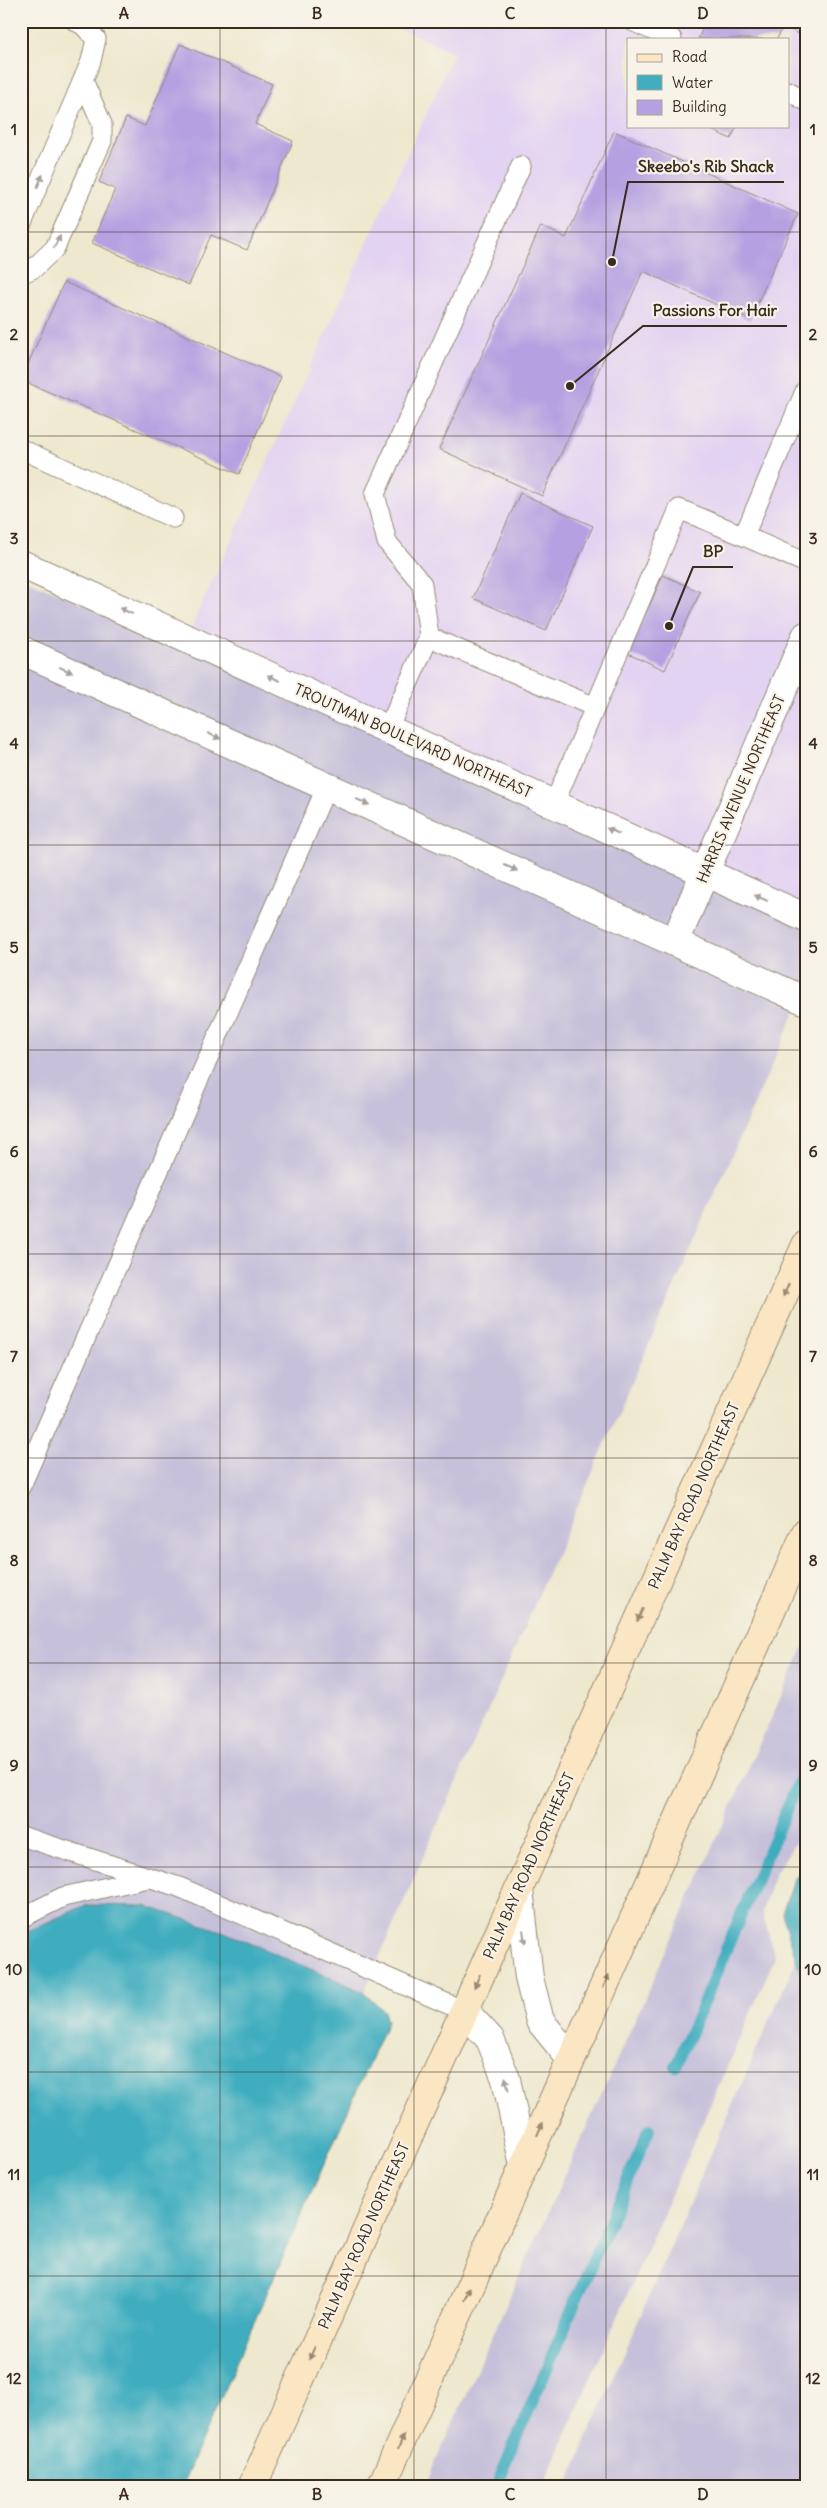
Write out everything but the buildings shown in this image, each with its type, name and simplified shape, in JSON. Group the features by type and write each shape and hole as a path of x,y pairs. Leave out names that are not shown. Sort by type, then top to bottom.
{"main road":[{"name":"PALM BAY ROAD NORTHEAST","path":"252,2487 806,1245"},
{"path":"381,2487 806,1532"}],"street":[{"name":"TROUTMAN BOULEVARD NORTHEAST","path":"21,564 806,918"},
{"name":"HARRIS AVENUE NORTHEAST","path":"676,942 806,636"},
{"path":"21,650 806,1000"},
{"path":"519,1889 529,1978 540,2021 571,2059"},
{"path":"464,2010 490,2039 506,2079 524,2166"}],"lane":[{"path":"21,226 91,61 96,39 83,25 75,21"},
{"path":"632,21 670,38"},
{"path":"21,274 34,268 55,248 102,141 102,124 84,80"},
{"path":"790,92 806,101"},
{"path":"388,729 429,637 422,584 387,542 375,494 521,166"},
{"path":"744,536 806,389"},
{"path":"21,449 173,518"},
{"path":"554,804 679,509 806,562"},
{"path":"429,637 595,707"},
{"path":"21,1486 327,786"},
{"path":"21,1836 179,1888 464,2010"},
{"path":"21,1918 63,1897 148,1878"}],"shaded area":[{"path":"382,21 806,21 806,922 182,648 454,53"},
{"path":"21,577 806,922 806,987 364,1992 224,1932 86,1905 30,1930 21,1937"},
{"path":"806,1641 806,1827 775,1873 762,1911 775,1957 543,2487 424,2487"},
{"path":"806,1938 806,2487 566,2487 734,2101"}],"water":[{"path":"806,1864 806,1981 803,1981 782,1913 794,1880"},
{"path":"86,1905 146,1906 224,1932 364,1992 384,2011 387,2022 181,2487 21,2487 21,1937 30,1930"}],"waterway":[{"path":"676,2066 806,1764"},
{"path":"496,2487 649,2130"}],"place":[{"name":"Skeebo's Rib Shack","path":"612,262"},
{"name":"Passions For Hair","path":"570,386"},
{"name":"BP","path":"669,626"}]}
